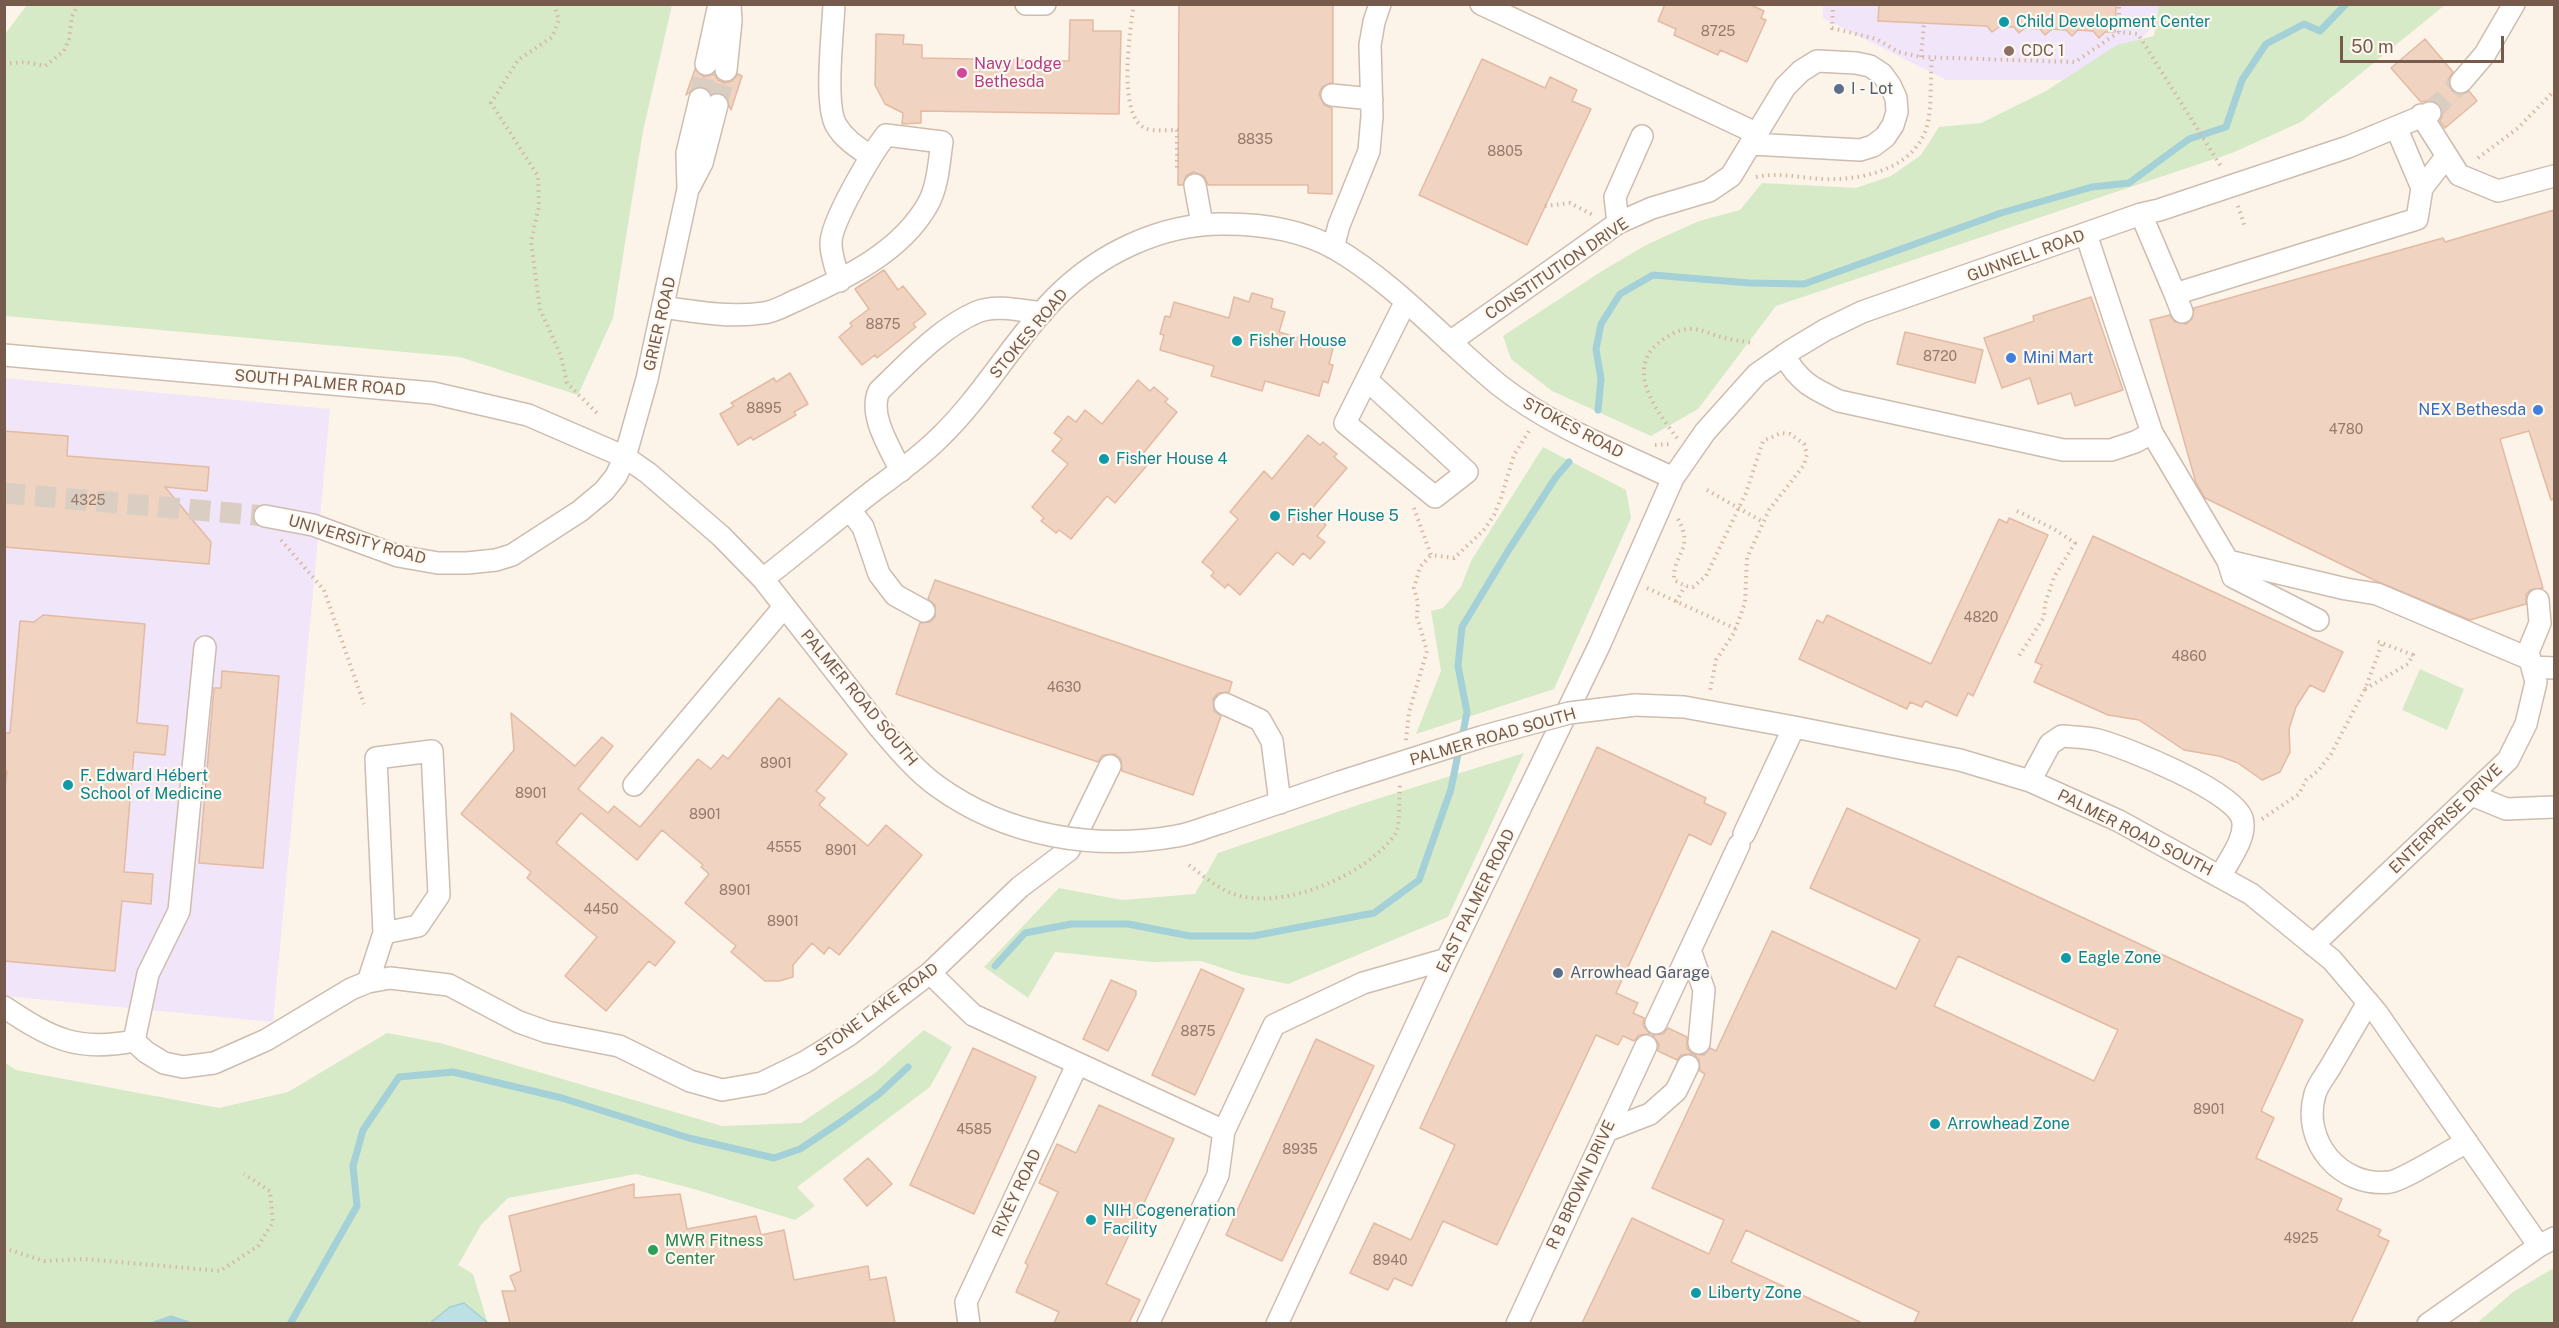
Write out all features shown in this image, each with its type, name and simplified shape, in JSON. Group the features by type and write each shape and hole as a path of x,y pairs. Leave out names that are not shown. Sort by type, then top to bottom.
{"street":[{"path":"706,64 719,4"},
{"path":"726,70 731,21 730,4"},
{"path":"834,4 831,105 835,124 848,142 870,156"},
{"path":"1026,4 1046,4"},
{"path":"1333,248 1339,225 1369,151 1372,99 1370,45 1380,4"},
{"path":"1481,4 1755,139"},
{"path":"2461,82 2485,54 2514,4"},
{"name":"CONSTITUTION DRIVE","path":"1450,342 1614,226 1652,208 1709,191 1731,176 1785,87 1801,71 1817,62 1856,63 1869,66 1882,74 1890,84 1896,98 1897,112 1889,131 1874,146 1860,150 1755,139"},
{"path":"1332,95 1372,99"},
{"name":"GRIER ROAD","path":"625,457 647,379 688,189 687,153 708,102"},
{"name":"GUNNELL ROAD","path":"1673,478 1726,407 1757,374 1784,355 1862,312 2141,214 2348,147 2425,114 2446,157"},
{"path":"2396,127 2422,188"},
{"path":"663,307 710,313 766,313 840,281 901,239 919,218 929,202 938,170 942,142 886,135 870,156 833,226 831,244 840,281"},
{"path":"1614,226 1615,197 1642,136"},
{"path":"2141,214 2178,303 2417,219 2422,188 2446,157 2458,175 2498,191 2554,177"},
{"path":"1186,184 1202,224"},
{"name":"STOKES ROAD","path":"763,579 921,455 956,421 1054,299 1103,258 1149,237 1202,224 1249,224 1281,229 1333,248 1406,303 1498,384 1546,417 1673,478"},
{"path":"2086,234 2152,434 2228,561 2233,577 2318,620"},
{"path":"1367,380 1467,472 1435,497 1345,423 1406,303"},
{"path":"901,471 879,423 874,402 879,391 940,336 978,312 1002,309 1042,313"},
{"name":"SOUTH PALMER ROAD","path":"4,355 433,393 528,415 625,457"},
{"path":"1784,355 1795,374 1813,389 1839,401 2063,450 2111,450 2152,434"},
{"name":"UNIVERSITY ROAD","path":"265,516 313,525 398,556 420,561 467,563 496,560 512,555 580,511 616,476 625,457"},
{"name":"PALMER ROAD SOUTH","path":"625,457 648,473 721,536 763,579 879,727 915,766 936,785 981,812 1012,825 1096,843 1125,843 1179,836 1481,736 1569,713 1635,705 1684,708 1794,727 1960,760 2030,781 2119,821 2251,894 2332,960 2368,1002 2467,1142 2547,1242"},
{"name":"EAST PALMER ROAD","path":"1277,1323 1447,959 1599,646 1673,478"},
{"path":"850,510 863,527 879,574 895,595 924,611"},
{"path":"2228,561 2346,589 2378,594 2531,663 2554,668"},
{"name":"ENTERPRISE DRIVE","path":"2313,945 2508,760 2526,724 2536,682 2528,652 2540,623 2538,600"},
{"path":"634,785 784,607"},
{"path":"4,1007 29,1024 57,1038 82,1046 107,1047 134,1041 148,974 179,911 205,647"},
{"path":"1225,704 1260,720 1272,741 1280,803"},
{"path":"1656,1023 1794,727"},
{"path":"2030,781 2050,744 2062,736 2095,739 2123,748 2178,772 2237,809 2243,820 2241,837 2220,877"},
{"path":"368,982 384,933 376,758 432,752 439,896 418,926 384,933"},
{"name":"STONE LAKE ROAD","path":"134,1041 164,1063 183,1067 214,1063 266,1040 351,989 368,982 390,978 449,985 519,1022 547,1032 619,1046 690,1082 722,1090 762,1083 805,1062 849,1035 930,973 1020,887 1069,850 1110,766"},
{"path":"2472,795 2506,809 2554,807"},
{"path":"1690,950 1704,990 1699,1043"},
{"path":"1148,1323 1218,1175 1224,1131 1274,1025 1363,983 1447,959"},
{"path":"930,973 973,1015 1224,1131"},
{"path":"2368,1002 2316,1092 2312,1112 2314,1132 2322,1151 2335,1166 2352,1177 2372,1182 2392,1182 2467,1142"},
{"name":"R B BROWN DRIVE","path":"1517,1323 1646,1046"},
{"name":"RIXEY ROAD","path":"969,1323 966,1302 1077,1065"},
{"path":"1606,1131 1650,1114 1676,1091 1688,1066"},
{"path":"2428,1323 2547,1242"}],"path":[{"path":"4,64 25,62 45,66 64,51 69,39 72,16 79,4"},
{"path":"554,4 560,20 552,37 518,60 491,103 538,176 539,206 531,242 540,309 561,356 567,383 599,415"},
{"path":"1134,4 1128,103 1136,122 1146,129 1177,130 1186,184"},
{"path":"1833,4 1832,28 1876,39 1899,52 1921,57 2075,62 2119,32 2138,34 2211,150"},
{"path":"2119,7 2119,32"},
{"path":"1921,57 1924,24"},
{"path":"1750,178 1768,174 1811,178 1858,177 1876,174 1904,158 1921,138 1928,123 1932,58"},
{"path":"2478,158 2518,128 2554,91"},
{"path":"1545,206 1570,203 1614,226"},
{"path":"1679,441 1646,390 1643,369 1650,348 1677,331 1694,329 1724,338 1753,343"},
{"path":"1431,555 1454,558 1483,531 1501,498 1514,455 1530,430"},
{"path":"1651,445 1665,446 1679,441 1687,433"},
{"path":"1678,519 1683,528 1686,543 1676,566 1674,580 1685,586 1693,587 1706,576 1738,508 1763,441 1781,433 1790,434 1804,444 1807,454 1804,465 1769,510 1747,558 1744,603 1736,629 1716,660 1710,691"},
{"path":"1422,487 1412,504 1431,555"},
{"path":"1707,490 1763,522"},
{"path":"2017,511 2054,529 2075,543 2054,577 2045,604 2044,617 2019,656"},
{"path":"278,537 324,590 364,704"},
{"path":"1418,603 1414,588 1420,567 1431,555"},
{"path":"1676,602 1685,586"},
{"path":"1646,588 1736,629"},
{"path":"2365,689 2408,664 2413,655 2374,640"},
{"path":"2279,808 2299,794 2306,780 2318,771 2331,754 2365,689 2382,644"},
{"path":"4,1248 44,1261 85,1259 220,1271 258,1246 273,1222 270,1191 244,1174"}],"shaded area":[{"name":"CDC 1","path":"1823,4 2159,5 2157,22 2103,80 1946,80 1823,18"},
{"path":"4,378 330,409 273,1022 5,996"}],"green space":[{"path":"27,5 672,5 643,131 613,318 578,395 460,357 5,316 5,34"},
{"path":"2159,5 2445,5 2301,122 2232,153 1776,306 1698,409 1651,436 1552,391 1511,359 1503,336 1646,245 1699,221 1740,210 1762,183 1856,188 1891,176 1921,155 1939,127 1981,123 2046,91 2117,45 2154,36"},
{"path":"1543,447 1626,490 1631,518 1554,689 1416,734 1441,671 1431,611 1443,608 1461,587 1471,561"},
{"path":"2420,669 2464,689 2447,730 2402,710"},
{"path":"1524,753 1448,917 1288,984 1240,974 1201,961 1152,962 1055,952 1028,998 984,967 1059,888 1122,900 1195,894 1218,853 1364,803"},
{"path":"924,1030 952,1047 930,1087 797,1187 815,1206 795,1220 636,1174 508,1198 481,1225 458,1265 473,1274 488,1324 5,1323 4,1062 16,1070 219,1108 288,1092 387,1033 440,1043 722,1126 801,1123 875,1073"},
{"path":"2554,1268 2554,1323 2477,1323 2513,1292"}],"water":[{"path":"464,1303 488,1323 430,1323 450,1307"}],"building":[{"path":"1179,4 1333,4 1333,82 1322,87 1319,94 1324,105 1332,108 1332,194 1308,193 1308,185 1208,185 1204,176 1193,172 1186,176 1183,185 1178,185"},
{"path":"1665,4 1749,4 1764,11 1761,18 1766,20 1747,62 1720,50 1718,55 1674,35 1676,29 1658,21"},
{"name":"Child Development Center","path":"1879,4 2116,4 2115,32 2105,32 2099,38 2093,31 2078,30 2072,36 2066,30 2052,29 2045,35 2040,29 2025,28 2019,33 2014,27 1999,27 1992,32 1987,26 1878,21"},
{"name":"Navy Lodge Bethesda","path":"1070,20 1093,20 1093,31 1121,31 1119,114 921,111 921,123 902,124 903,113 885,104 875,85 876,34 904,35 903,44 922,45 922,58 1069,61"},
{"path":"2425,39 2453,72 2448,80 2452,91 2459,95 2469,91 2477,101 2445,128 2440,121 2443,114 2438,103 2431,100 2421,102 2391,68"},
{"path":"1482,59 1545,88 1550,77 1577,90 1572,101 1591,109 1527,245 1419,195"},
{"path":"695,69 704,77 714,74 724,83 732,81 738,74 742,76 731,110 725,96 720,93 711,94 704,87 696,87 686,95"},
{"path":"2554,210 2554,499 2551,500 2529,431 2500,439 2543,588 2530,590 2526,595 2526,604 2470,620 2376,581 2205,498 2196,483 2150,320 2170,315 2175,322 2186,324 2192,319 2194,308 2443,238 2445,242"},
{"path":"884,270 898,290 903,286 926,314 913,324 916,327 901,339 877,358 875,355 862,365 839,337 852,326 850,323 869,309 855,289"},
{"name":"Fisher House","path":"1252,293 1273,299 1271,308 1285,312 1279,332 1333,348 1329,364 1333,365 1328,383 1323,381 1319,396 1265,381 1262,391 1211,376 1214,366 1160,350 1164,335 1160,334 1165,316 1170,317 1174,302 1229,318 1234,297 1249,302"},
{"path":"2091,297 2123,390 2075,406 2071,393 2038,404 2030,378 2002,388 1984,338 2034,321 2033,316"},
{"name":"Mini Mart","path":"1905,332 1983,350 1975,383 1897,364"},
{"path":"790,373 808,404 794,412 796,415 753,440 751,437 738,445 720,414 734,406 731,403 774,378 776,382"},
{"name":"Fisher House 4","path":"1138,380 1150,391 1154,387 1168,399 1165,402 1177,412 1141,456 1149,463 1115,503 1107,496 1071,539 1059,530 1056,533 1041,521 1044,518 1032,507 1068,464 1052,451 1062,439 1054,433 1068,416 1076,422 1085,410 1102,424"},
{"path":"4,431 68,436 67,456 209,467 207,491 165,487 211,542 209,564 4,547"},
{"name":"Fisher House 5","path":"1308,435 1320,445 1323,442 1337,454 1334,457 1347,468 1310,511 1326,525 1317,536 1325,542 1310,559 1303,553 1293,565 1277,552 1240,595 1228,584 1225,588 1211,576 1214,572 1202,562 1238,519 1230,512 1264,471 1272,479"},
{"path":"2009,518 2048,535 1973,696 1968,693 1957,716 1925,701 1922,707 1910,702 1907,709 1799,659 1817,620 1823,623 1827,615 1931,664 1999,519 2007,523"},
{"path":"2093,536 2343,652 2324,692 2310,685 2296,707 2289,729 2290,752 2280,772 2262,780 2238,763 2219,756 2184,750 2139,720 2108,715 2034,682 2042,665 2035,662"},
{"path":"935,580 1232,682 1229,692 1218,693 1213,699 1214,711 1221,716 1193,795 1122,771 1121,759 1115,754 1103,755 1098,762 896,694 920,623 930,622 935,617 935,605 928,599"},
{"name":"F. Edward Hébert School of Medicine","path":"43,615 145,624 137,723 168,726 165,755 134,752 124,872 153,874 151,904 122,901 115,971 4,961 4,798 7,771 4,771 4,733 10,733 20,621 34,622"},
{"path":"222,671 279,676 263,868 199,863 214,688 221,688"},
{"path":"779,698 847,754 816,791 825,798 819,805 868,846 886,825 922,855 839,955 829,947 824,954 812,943 793,965 793,977 779,981 765,981 731,952 736,946 685,903 709,874 701,867 703,865 662,830 637,860 581,813 556,843 675,942 655,966 649,961 606,1011 565,976 597,937 527,878 531,872 461,814 514,750 511,713 575,766 602,737 613,746 578,789 608,813 614,806 640,827 698,759 711,769 723,755 728,759"},
{"name":"Arrowhead Garage","path":"1597,747 1706,798 1704,803 1726,813 1711,845 1689,834 1616,993 1638,1003 1633,1013 1644,1018 1643,1025 1650,1034 1639,1035 1634,1041 1623,1036 1618,1045 1596,1035 1497,1245 1443,1221 1412,1286 1394,1278 1388,1290 1350,1273 1374,1223 1411,1240 1455,1145 1420,1128"},
{"path":"1847,808 2303,1020 2261,1111 2274,1118 2256,1158 2342,1199 2337,1210 2381,1230 2378,1236 2389,1241 2351,1323 1914,1323 1919,1312 1746,1230 1731,1262 1862,1323 1582,1323 1632,1218 1709,1254 1724,1220 1652,1188 1705,1074 1700,1071 1699,1059 1693,1054 1704,1055 1710,1048 1716,1051 1772,931 1896,989 1920,939 1810,888","holes":["1958,956 2118,1030 2094,1081 1934,1006"]},
{"path":"1201,969 1244,989 1195,1095 1152,1075"},
{"path":"1111,980 1136,991 1136,995 1108,1051 1083,1039"},
{"path":"1668,1028 1687,1037 1687,1048 1693,1054 1681,1055 1677,1060 1658,1051 1659,1044 1652,1035 1663,1034"},
{"path":"1316,1039 1374,1066 1282,1261 1226,1235"},
{"path":"973,1048 1036,1077 974,1214 910,1185"},
{"name":"NIH Cogeneration Facility","path":"1099,1105 1174,1139 1106,1284 1140,1300 1129,1323 1054,1323 1059,1312 1016,1292 1028,1265 1025,1263 1058,1192 1039,1183 1057,1144 1076,1153"},
{"path":"868,1158 892,1184 867,1206 844,1179"},
{"name":"MWR Fitness Center","path":"634,1184 634,1198 680,1194 687,1229 756,1216 761,1235 784,1230 794,1280 868,1266 870,1280 886,1277 895,1323 510,1323 502,1291 516,1291 510,1276 521,1271 509,1216"}],"waterway":[{"path":"1598,410 1601,379 1596,349 1601,324 1620,294 1653,275 1749,283 1804,284 2001,213 2092,187 2129,183 2189,139 2226,127 2242,80 2266,44 2304,24 2320,31 2346,4"},
{"path":"1462,738 1467,712 1458,666 1462,627 1508,551 1556,477 1569,462"},
{"path":"995,966 1025,933 1071,924 1128,924 1190,936 1253,936 1374,913 1419,880 1451,789 1459,749"},
{"path":"290,1324 357,1206 353,1166 363,1130 399,1077 453,1072 562,1098 689,1138 774,1158 800,1149 842,1121 879,1094 908,1067"},
{"path":"156,1324 171,1319 187,1324"}],"tunnel":[{"path":"700,99 706,64"},
{"path":"717,105 726,70"},
{"path":"2430,113 2461,82"},
{"path":"4,493 265,516"}],"place":[{"name":"Child Development Center","path":"2004,22"},
{"name":"CDC 1","path":"2009,51"},
{"name":"Navy Lodge Bethesda","path":"962,73"},
{"name":"I - Lot","path":"1839,89"},
{"name":"Fisher House","path":"1237,341"},
{"name":"Mini Mart","path":"2011,358"},
{"name":"NEX Bethesda","path":"2538,410"},
{"name":"Fisher House 4","path":"1104,459"},
{"name":"Fisher House 5","path":"1275,516"},
{"name":"F. Edward Hébert School of Medicine","path":"68,785"},
{"name":"Eagle Zone","path":"2066,958"},
{"name":"Arrowhead Garage","path":"1558,973"},
{"name":"Arrowhead Zone","path":"1935,1124"},
{"name":"NIH Cogeneration Facility","path":"1091,1220"},
{"name":"MWR Fitness Center","path":"653,1250"},
{"name":"Liberty Zone","path":"1696,1293"}]}
